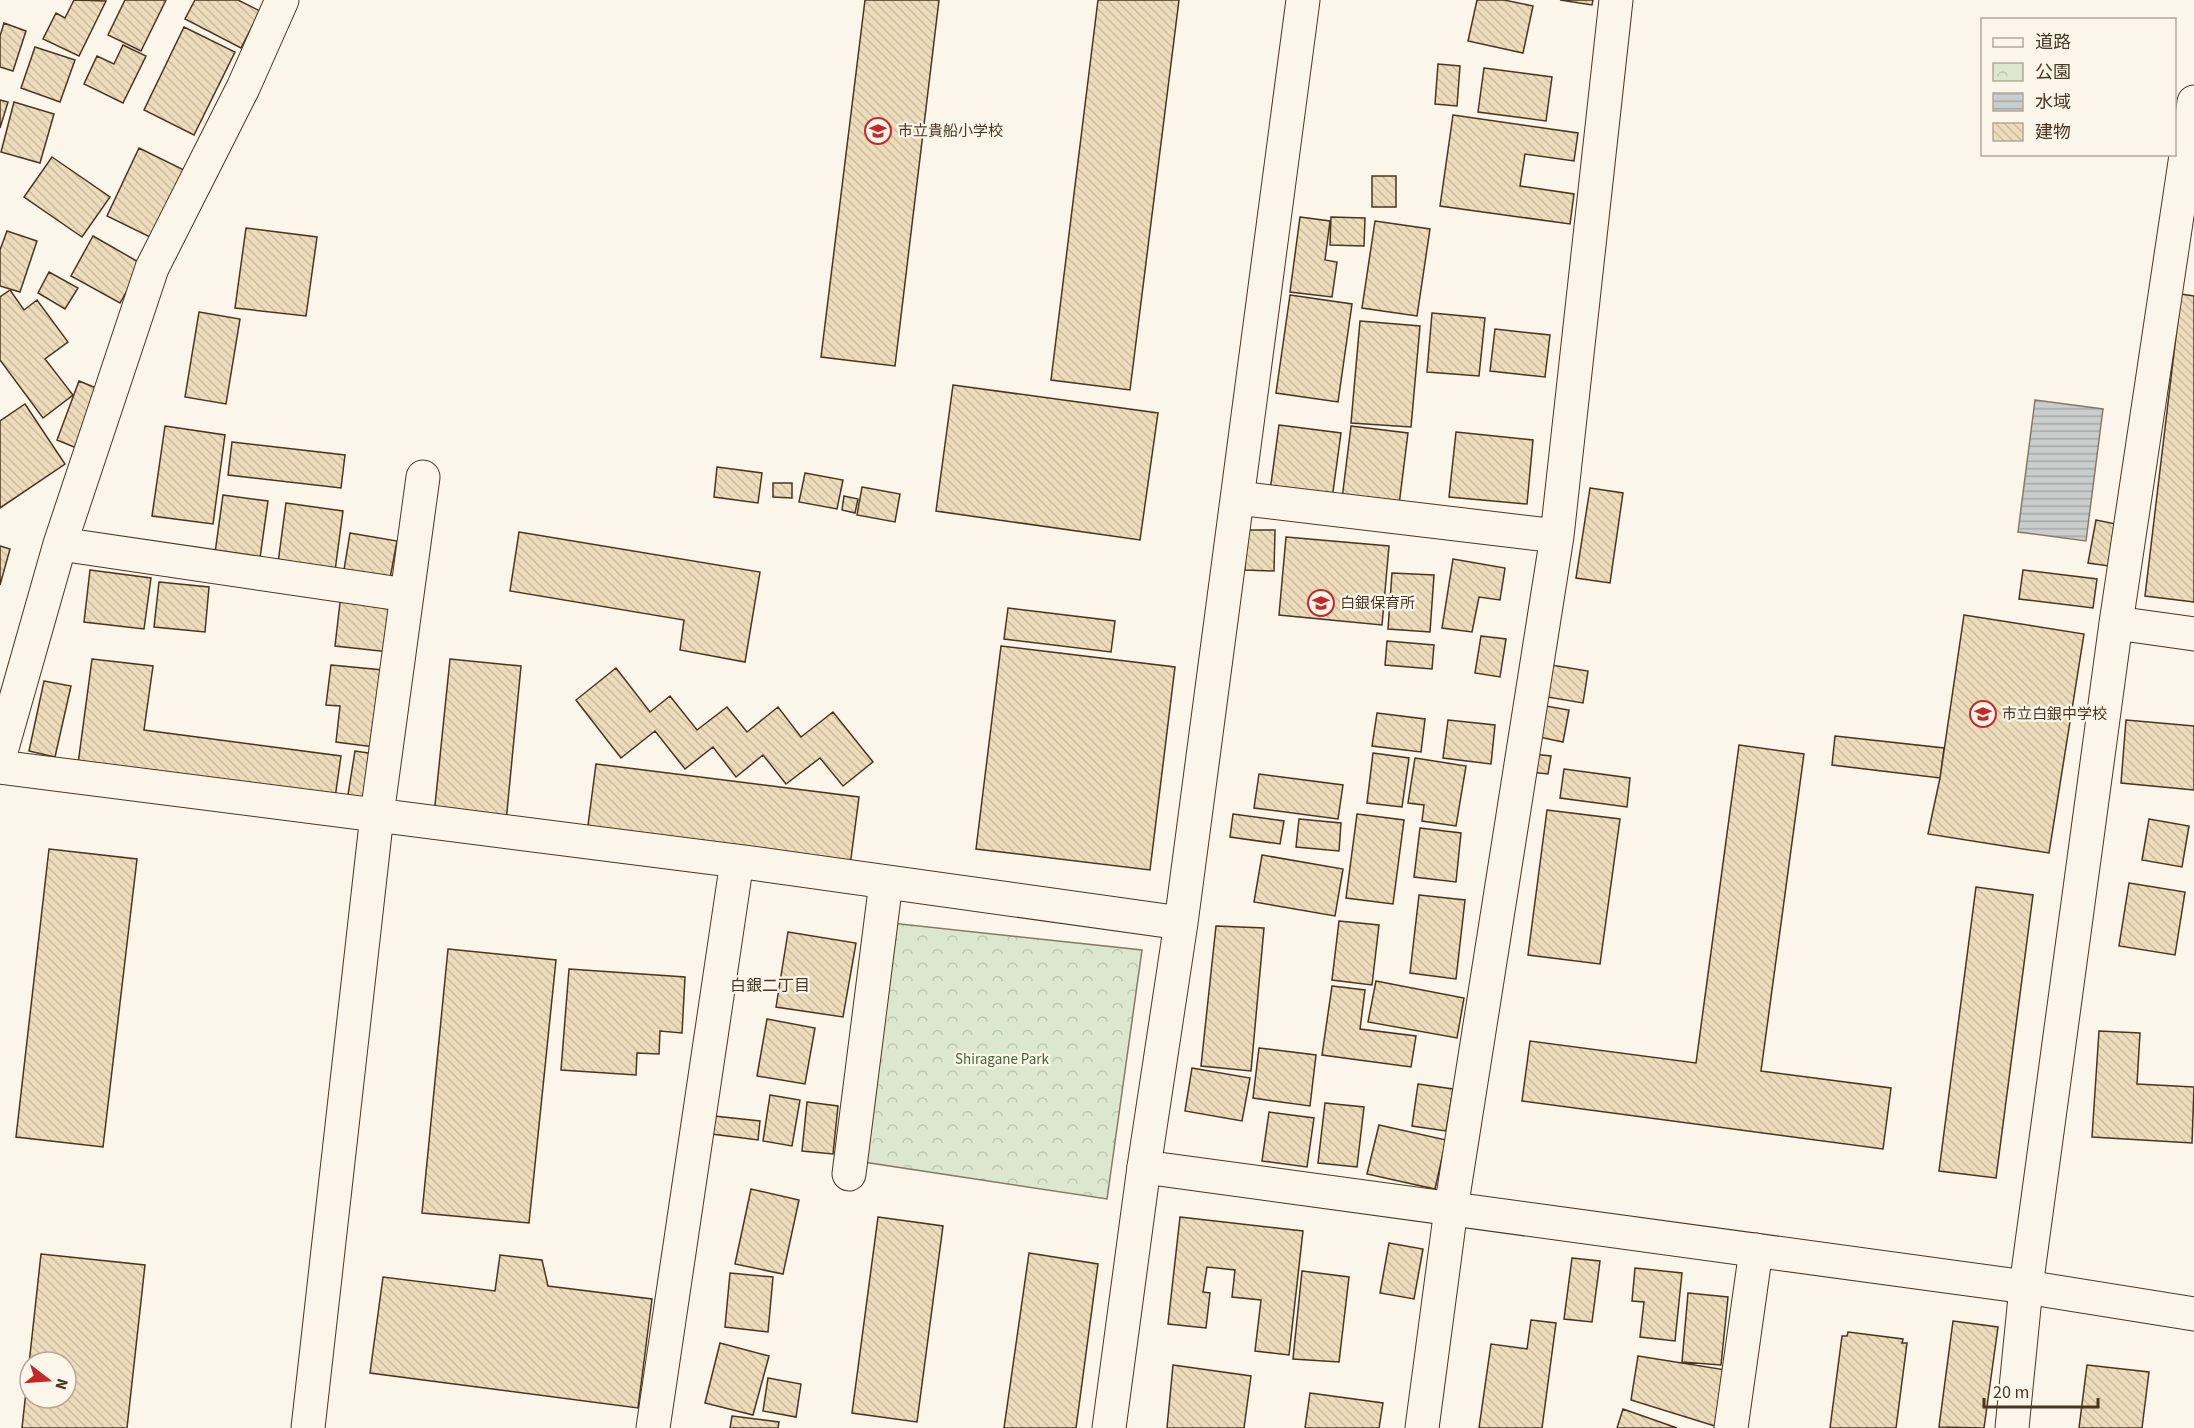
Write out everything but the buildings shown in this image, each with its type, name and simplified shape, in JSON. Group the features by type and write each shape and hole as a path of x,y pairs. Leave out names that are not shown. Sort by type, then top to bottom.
{"street":[{"path":"0,755 60,544 152,268 243,88 282,0"},
{"path":"1109,1428 1144,1167 1181,922 1304,0"},
{"path":"1422,1428 1451,1209 1557,536 1616,0"},
{"path":"2012,1428 2026,1287 2116,624 2194,102"},
{"path":"308,1428 377,815 423,477"},
{"path":"1238,498 1557,536"},
{"path":"60,544 407,595"},
{"path":"2116,624 2194,634"},
{"path":"0,767 737,861 1181,922"},
{"path":"653,1428 737,861"},
{"path":"849,1174 886,882"},
{"path":"1144,1167 2026,1287 2194,1314"},
{"path":"1731,1428 1756,1250"}],"green space":[{"name":"Shiragane Park","path":"891,923 1142,950 1107,1199 857,1161"}],"water":[{"path":"2035,400 2103,409 2086,541 2018,532"}],"place":[{"name":"市立貴船小学校","path":"878,131"},
{"name":"白銀保育所","path":"1321,603"},
{"name":"市立白銀中学校","path":"1983,714"}],"district":[{"name":"白銀二丁目","path":"770,986"}]}
